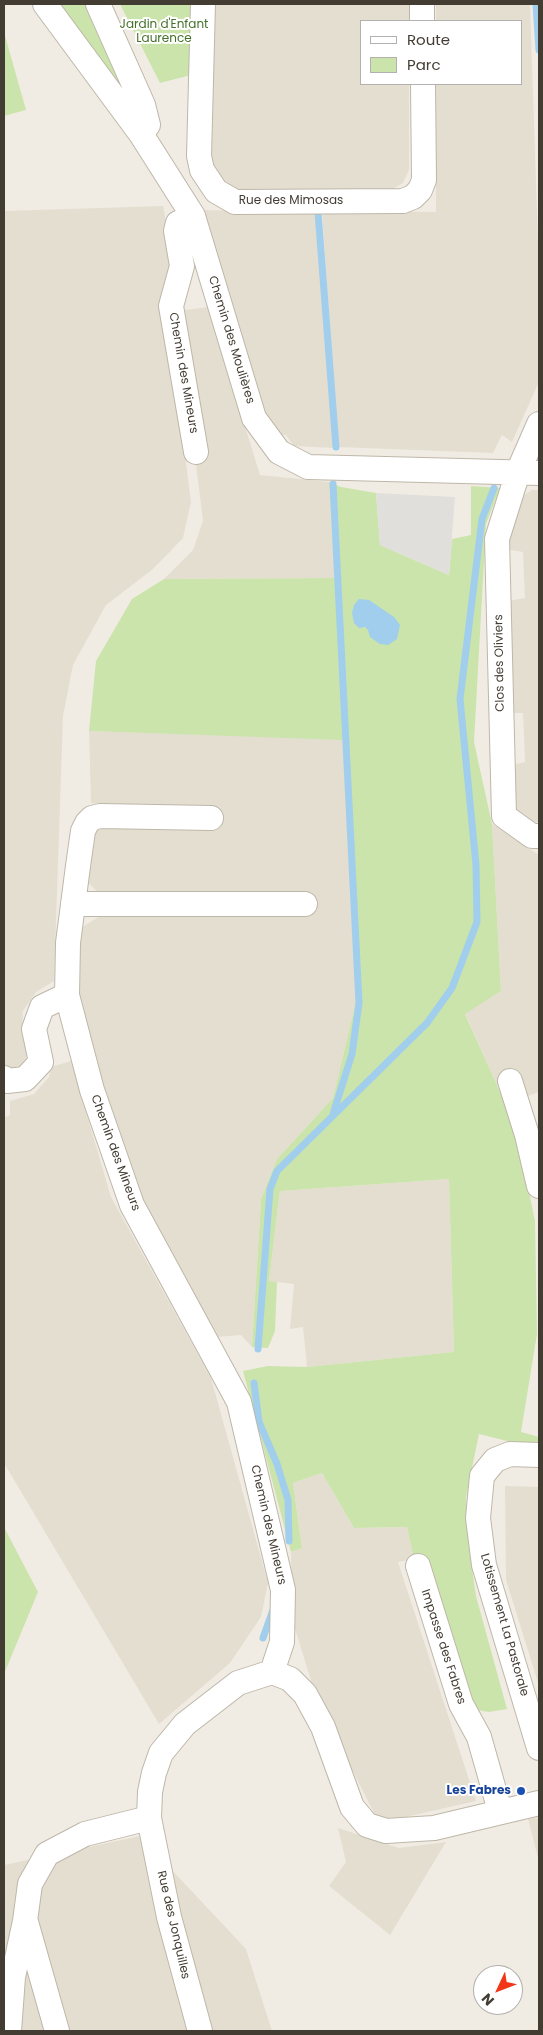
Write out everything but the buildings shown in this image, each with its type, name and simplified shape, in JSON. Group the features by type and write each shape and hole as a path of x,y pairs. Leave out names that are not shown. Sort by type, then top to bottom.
{"street":[{"name":"Chemin des Moulières","path":"45,4 141,134 193,216 254,418 278,452 308,466 529,472"},
{"path":"98,4 143,105 148,125 141,134"},
{"name":"Rue des Mimosas","path":"203,4 199,156 202,170 216,191 235,202 403,201 413,197 420,190 424,180 423,85"},
{"path":"422,4 422,20"},
{"name":"Chemin des Mineurs","path":"193,216 178,223 176,232 182,266 171,306 196,452"},
{"path":"529,472 539,424"},
{"name":"Clos des Oliviers","path":"529,472 497,539 504,816 532,836 539,836"},
{"name":"Chemin des Mineurs","path":"211,818 100,816 92,818 87,823 83,830 68,943 67,995 92,1090 132,1205 239,1402 283,1590 282,1642 272,1672"},
{"path":"73,904 305,904"},
{"path":"4,1078 7,1081 25,1079 41,1062 34,1029 42,1007 67,995"},
{"path":"510,1081 528,1135 539,1186"},
{"name":"Lotissement La Pastorale","path":"539,1455 510,1454 495,1460 482,1476 478,1518 484,1565 539,1748"},
{"name":"Impasse des Fabres","path":"418,1566 460,1704 479,1737 500,1812"},
{"path":"272,1672 290,1679 305,1694 324,1727 352,1807 367,1825 386,1831 434,1828 539,1803"},
{"name":"Rue des Jonquilles","path":"200,2031 169,1917 149,1818 150,1792 161,1752 185,1724 238,1683 272,1672"},
{"path":"8,2031 13,1977 25,1920 30,1884 47,1854 85,1834 149,1818"},
{"path":"25,1920 57,2031"}],"shaded area":[{"path":"210,4 409,4 409,20 360,20 360,85 409,85 409,170 403,183 391,190 231,192 205,157"},
{"path":"436,4 530,4 539,271 538,384 512,442 502,435 493,453 338,447 322,211 436,212 436,85 523,85 523,20 436,20"},
{"path":"163,206 174,266 166,308 191,502 183,538 153,569 106,605 73,665 63,716 54,981 36,992 23,1011 22,1029 27,1055 22,1067 4,1072 4,211"},
{"path":"201,210 315,212 334,448 294,446 286,435 272,434 249,374"},
{"path":"208,307 260,475 329,482 335,578 164,579 193,550 203,521 177,311"},
{"path":"532,490 539,490 539,822 527,822 510,810 508,766 525,762 523,713 510,713 507,601 525,598 523,552 504,549 521,497"},
{"path":"376,493 455,497 449,575 380,545"},
{"path":"89,731 343,739 357,997 333,1098 277,1159 261,1199 252,1347 241,1335 217,1337 140,1205 74,1002 79,929 100,916 300,917 302,897 101,896 87,881 90,829 215,825 219,807 91,803"},
{"path":"492,824 539,855 539,1092 528,1096 519,1078 497,1085 465,1013 501,991"},
{"path":"71,1061 111,1197 211,1378 268,1583 261,1617 230,1663 159,1724 4,1463 4,1118 10,1115 10,1101 34,1094 49,1077 51,1067"},
{"path":"449,1179 454,1352 307,1367 303,1327 290,1329 294,1284 269,1281 280,1191"},
{"path":"322,1473 354,1528 407,1527 414,1559 398,1562 476,1801 379,1823 317,1700 292,1619 291,1552 302,1548 293,1483"},
{"path":"505,1486 539,1487 539,1686 506,1580"},
{"path":"539,1817 539,1862 528,1819"},
{"path":"338,1828 399,1848 446,1842 390,1935 329,1886 346,1862"},
{"path":"140,1836 246,1949 272,2031 4,2031 4,1865"}],"green space":[{"path":"57,4 88,4 130,104"},
{"name":"Jardin d'Enfant Laurence","path":"120,4 191,4 191,75 160,83"},
{"path":"4,32 26,110 4,116"},
{"path":"329,482 341,487 376,493 380,545 449,575 452,539 471,535 471,486 500,488 486,524 474,742 492,824 501,991 465,1014 497,1085 519,1143 535,1221 537,1334 521,1432 539,1437 539,1441 536,1444 523,1445 479,1434 466,1497 468,1542 476,1596 507,1709 489,1712 477,1710 468,1701 426,1557 414,1559 407,1527 354,1528 322,1473 293,1483 302,1548 291,1552 243,1371 268,1366 307,1367 454,1352 449,1179 280,1191 269,1281 277,1282 275,1331 268,1348 252,1347 261,1199 277,1159 333,1098 357,997 343,740 89,731 96,661 132,599 164,579 335,578"},
{"path":"4,1527 38,1592 4,1674"}],"water":[{"path":"359,599 369,600 394,617 400,625 397,639 388,645 380,644 370,637 365,627 359,628 354,623 352,613 354,605"}],"waterway":[{"path":"536,4 539,50"},
{"path":"318,212 336,447"},
{"path":"333,484 359,1003 352,1054 333,1114"},
{"path":"258,1349 270,1189 277,1171 427,1023 452,988 477,922 476,865 460,699 482,519 494,488"},
{"path":"254,1383 259,1422 277,1464 288,1500 289,1541"},
{"path":"263,1638 273,1610"}],"place":[{"name":"Les Fabres","path":"521,1791"}]}
